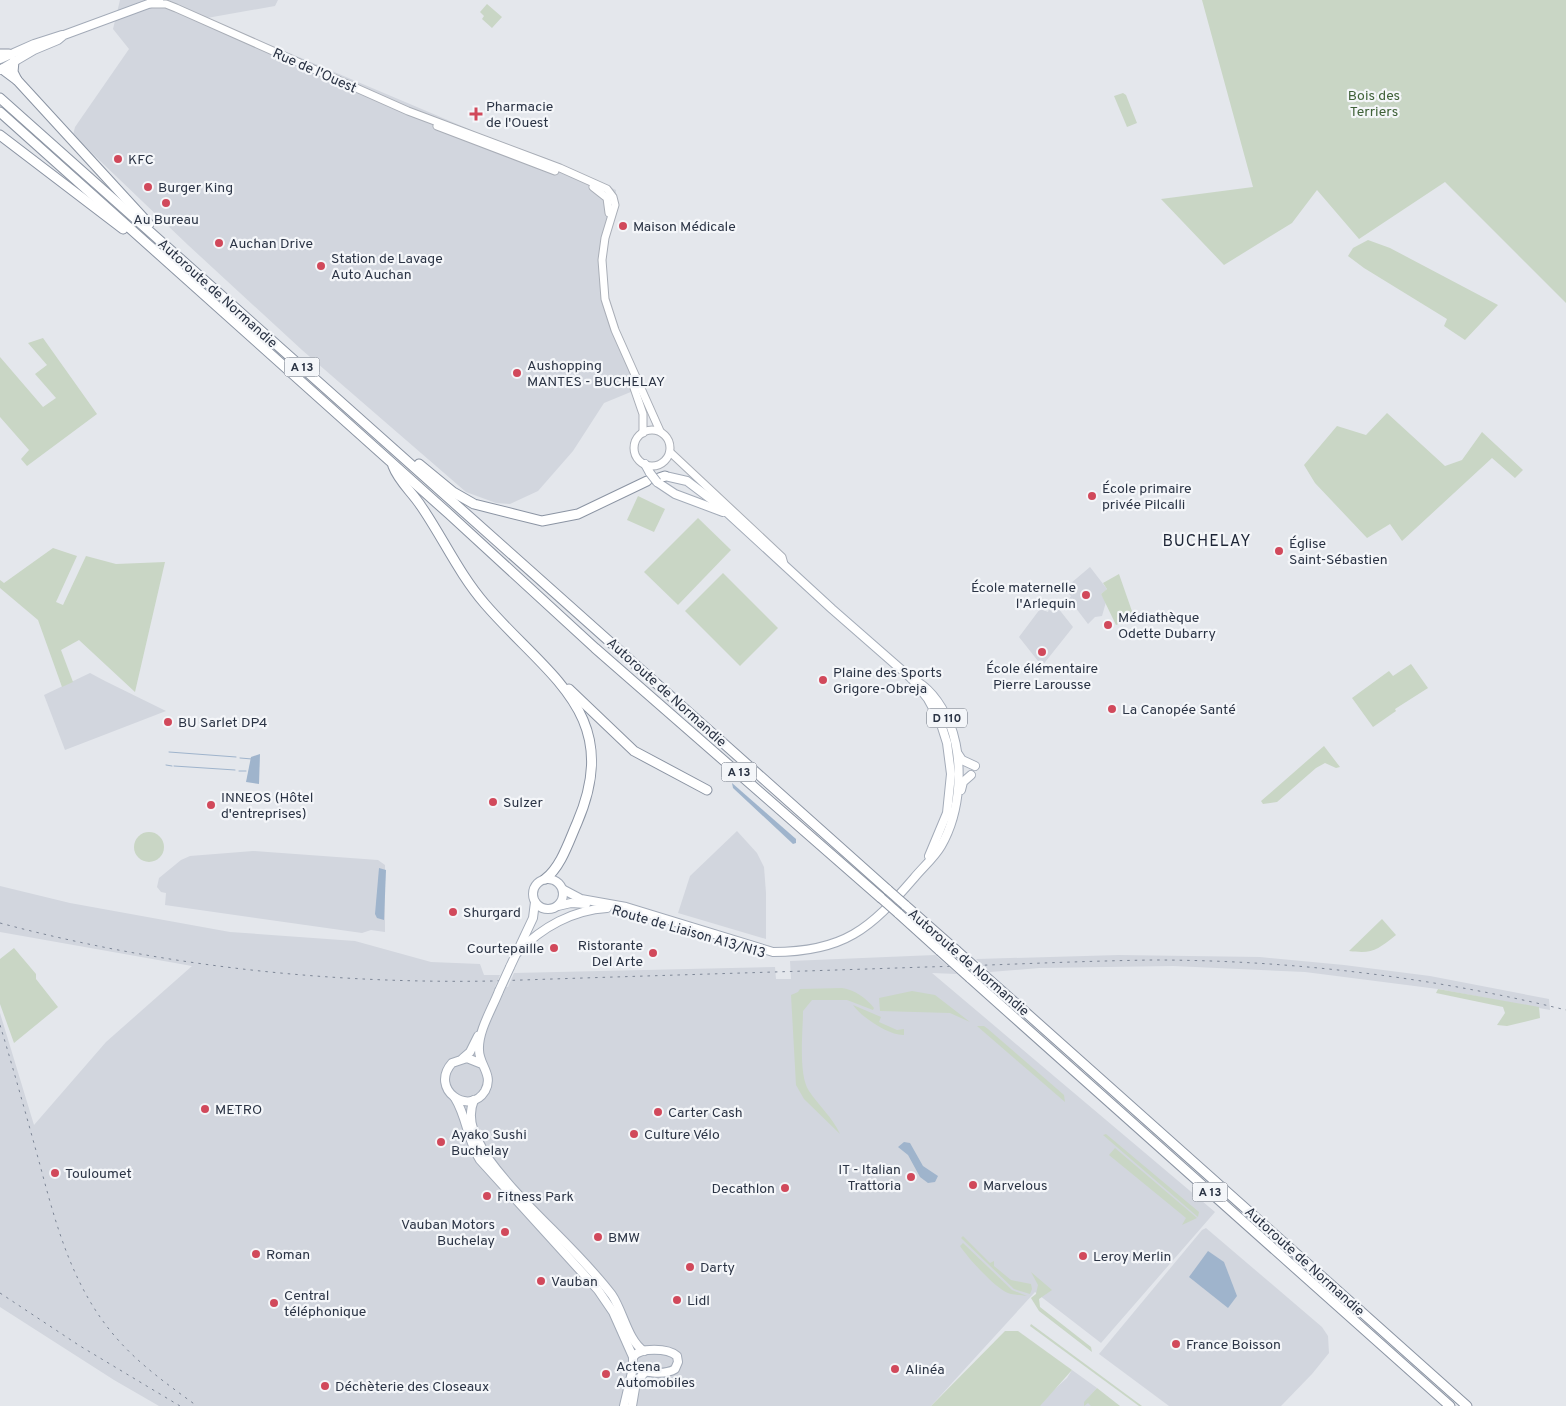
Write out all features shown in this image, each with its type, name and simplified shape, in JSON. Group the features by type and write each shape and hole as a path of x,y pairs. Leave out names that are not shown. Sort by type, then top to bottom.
{"highway":[{"path":"8,56 17,80"},
{"path":"1,69 17,80 152,226 158,239"},
{"name":"Autoroute de Normandie","path":"0,98 1467,1406"},
{"name":"Autoroute de Normandie","path":"0,112 593,647 898,913 1450,1406"},
{"path":"0,135 143,246 159,255"},
{"path":"404,458 411,458 463,499 490,509 542,521 569,518 649,477"},
{"path":"392,464 397,477 421,505 478,595 546,666 629,747 652,762 707,790"},
{"path":"525,517 542,518 567,514 586,504"},
{"path":"545,879 561,858 584,807 590,787 593,766 591,741 583,719 574,703 546,666"}],"main road":[{"path":"0,59 48,38 64,35 128,12 149,2 163,1 187,12"},
{"path":"175,2 187,12"},
{"name":"Rue de l'Ouest","path":"187,12 333,81 408,111"},
{"path":"1,69 8,56"},
{"path":"408,111 568,171 604,187 611,194 615,205 605,238 602,260 605,299 622,346 660,432 668,439 670,452 660,464 645,464 638,459 634,448 636,441 642,433 644,424 640,405 607,320 600,293 599,256 610,211 605,195 579,180 457,134 408,111"},
{"path":"642,433 649,430 660,432"},
{"name":"D 110","path":"670,452 782,557 784,564"},
{"name":"D 110","path":"645,464 649,477 660,479 665,489 712,507 733,519 912,679 928,689 940,705 952,731 958,754 958,794"},
{"path":"660,479 680,478 690,483 716,502 733,519"},
{"name":"D 110","path":"912,679 940,721 948,743 951,770 946,818 923,867"},
{"path":"958,754 962,760 975,766"},
{"name":"D 110","path":"923,867 945,838 958,794 963,782 971,775"},
{"name":"Route de Liaison A13/N13","path":"558,906 571,902 607,908 631,913 768,955 798,955 841,940 865,928 885,911 923,867"},
{"path":"526,934 537,920 550,909 558,906 564,898 564,890 557,881 545,879 534,888 534,915 526,934 470,1052 452,1063 445,1075 447,1090 460,1107 469,1139 480,1160 598,1290 613,1312 633,1361 638,1370 671,1371 677,1367 677,1356 671,1352 638,1351 633,1361 624,1406"},
{"name":"Route de Liaison A13/N13","path":"564,890 581,899 626,907 767,951 783,952 819,948"},
{"path":"535,902 542,908 550,909"},
{"path":"518,952 534,936 552,925 588,909 607,908"},
{"path":"455,1098 464,1101 474,1100 483,1094 487,1085 488,1075 482,1064 479,1046 491,1010"},
{"path":"463,1058 474,1059 482,1064"},
{"path":"474,1100 470,1111 471,1121 478,1141 488,1158 607,1290 623,1315 633,1341 644,1350"},
{"path":"632,1406 636,1382 646,1371"}],"shaded area":[{"path":"120,0 278,0 275,6 207,18 483,135 546,158 616,190 615,213 605,246 606,294 638,389 604,403 573,451 538,491 510,504 496,503 466,492 302,350 73,135 75,127 129,49 113,29"},
{"name":"École maternelle l'Arlequin","path":"1090,567 1107,589 1101,594 1106,602 1102,616 1095,617 1088,624 1069,599 1071,596 1064,589"},
{"name":"École élémentaire Pierre Larousse","path":"1058,608 1073,627 1042,666 1019,637 1040,609 1048,612 1049,609 1053,613"},
{"path":"90,673 166,711 65,750 44,695"},
{"path":"737,831 757,853 764,867 766,939 678,913 690,876"},
{"path":"253,851 378,860 385,865 385,932 371,930 362,933 165,905 166,893 161,892 157,887 159,878 181,860 190,856"},
{"path":"0,886 70,903 230,932 355,941 431,962 480,964 484,975 500,975 495,987 508,987 514,973 775,967 776,979 791,979 790,961 935,955 957,974 932,973 1215,1212 1101,1343 1035,1292 931,1406 159,1406 114,1380 0,1307 0,1013 34,1125 106,1042 192,966 0,932"},
{"path":"1119,955 1260,957 1344,965 1430,976 1549,999 1550,1010 1438,989 1305,972 1173,966 1039,968 990,972 976,959"},
{"path":"1206,1228 1322,1327 1328,1336 1329,1353 1281,1406 1169,1406 1099,1354 1202,1230"},
{"path":"1072,1370 1097,1388 1088,1398 1096,1406 1036,1406 1067,1378"}],"green space":[{"name":"Bois des Terriers","path":"1202,0 1566,0 1566,303 1445,182 1359,239 1317,190 1292,223 1224,265 1161,199 1253,187"},
{"path":"487,4 502,17 492,28 482,19 484,16 480,12"},
{"path":"1123,93 1126,95 1137,123 1127,127 1114,96"},
{"path":"1368,240 1390,248 1498,305 1465,340 1444,326 1447,319 1364,268 1348,256 1353,248"},
{"path":"43,338 97,414 27,466 21,459 29,450 0,417 0,357 43,407 56,398 35,374 47,365 28,343"},
{"path":"1387,413 1445,466 1462,460 1482,432 1523,470 1515,478 1492,458 1402,541 1390,524 1367,538 1315,483 1304,465 1337,426 1366,435"},
{"path":"638,496 665,509 654,532 627,520"},
{"path":"698,518 731,550 678,605 644,572"},
{"path":"53,548 77,556 56,602 63,605 86,556 116,564 165,562 135,692 79,640 61,650 73,682 62,687 38,620 0,588 0,580 4,583"},
{"path":"723,573 778,628 740,666 685,611"},
{"path":"1119,574 1134,617 1116,625 1101,594 1107,589 1103,583"},
{"path":"1411,664 1428,688 1395,709 1396,711 1373,727 1352,698 1389,671 1393,676"},
{"path":"1324,746 1340,767 1336,768 1325,763 1316,768 1277,802 1263,804 1261,801"},
{"path":"149,832 160,836 164,847 160,858 149,862 138,858 134,847 138,836"},
{"path":"1382,919 1396,935 1374,950 1364,952 1349,951"},
{"path":"14,948 36,974 36,979 58,1007 14,1043 0,1004 0,959"},
{"path":"842,988 860,995 871,1004 874,1008 873,1010 847,1000 812,1000 803,1011 802,1041 803,1075 806,1084 840,1134 804,1099 796,1085 791,995 800,989"},
{"path":"1438,989 1539,1007 1540,1018 1507,1026 1497,1025 1505,1013 1503,1007 1436,993"},
{"path":"912,991 935,995 970,1022 950,1013 880,1011 879,998"},
{"path":"853,1005 881,1017 879,1022 897,1030 904,1029 904,1035 891,1032 876,1025 862,1015"},
{"path":"977,1026 984,1026 988,1029 1064,1095 1065,1102"},
{"path":"1106,1134 1199,1212 1198,1217 1103,1135"},
{"path":"1115,1148 1197,1218 1182,1225 1186,1218 1109,1155"},
{"path":"963,1236 990,1263 994,1261 994,1266 1011,1280 1031,1284 1030,1294 1014,1289 961,1238"},
{"path":"963,1243 1012,1290 1027,1296 1008,1293 996,1285 960,1246"},
{"path":"1031,1272 1052,1290 1039,1299 1040,1307 1091,1347 1092,1352 1039,1311 1031,1298 1036,1294 1038,1285"},
{"path":"1031,1324 1142,1406 1139,1406 1030,1326"},
{"path":"1005,1331 1018,1331 1072,1370 1040,1406 931,1406"},
{"path":"1097,1388 1120,1406 1091,1406 1088,1403 1084,1406 1084,1402"}],"water":[{"path":"260,754 259,784 246,782 251,757"},
{"path":"732,783 796,839 796,843 793,844 733,788"},
{"path":"379,868 386,870 384,920 377,918 375,914"},
{"path":"904,1142 910,1143 923,1166 938,1176 935,1182 928,1183 920,1177 908,1155 898,1147"},
{"path":"1208,1251 1224,1262 1237,1296 1228,1308 1189,1277"}],"waterway":[{"path":"169,752 236,757"},
{"path":"240,758 252,759"},
{"path":"166,765 172,766"},
{"path":"174,766 235,770"},
{"path":"239,771 246,771"}],"railway":[{"path":"0,923 122,951 183,961 245,969 369,979 493,981 1097,961 1205,961 1309,967 1413,980 1464,988 1566,1010"},
{"path":"0,1025 52,1210 76,1275 99,1315 122,1345 153,1373 197,1406"},
{"path":"0,1293 80,1346 180,1406"}],"place":[{"name":"Pharmacie de l'Ouest","path":"476,114"},
{"name":"KFC","path":"118,159"},
{"name":"Burger King","path":"148,187"},
{"name":"Au Bureau","path":"166,203"},
{"name":"Maison Médicale","path":"623,226"},
{"name":"Auchan Drive","path":"219,243"},
{"name":"Station de Lavage Auto Auchan","path":"321,266"},
{"name":"Aushopping MANTES - BUCHELAY","path":"517,373"},
{"name":"École primaire privée Pilcalli","path":"1092,496"},
{"name":"Église Saint-Sébastien","path":"1279,551"},
{"name":"École maternelle l'Arlequin","path":"1086,595"},
{"name":"Médiathèque Odette Dubarry","path":"1108,625"},
{"name":"École élémentaire Pierre Larousse","path":"1042,652"},
{"name":"Plaine des Sports Grigore-Obreja","path":"823,680"},
{"name":"La Canopée Santé","path":"1112,709"},
{"name":"BU Sarlet DP4","path":"168,722"},
{"name":"Sulzer","path":"493,802"},
{"name":"INNEOS (Hôtel d'entreprises)","path":"211,805"},
{"name":"Shurgard","path":"453,912"},
{"name":"Courtepaille","path":"554,948"},
{"name":"Ristorante Del Arte","path":"653,953"},
{"name":"METRO","path":"205,1109"},
{"name":"Carter Cash","path":"658,1112"},
{"name":"Culture Vélo","path":"634,1134"},
{"name":"Ayako Sushi Buchelay","path":"441,1142"},
{"name":"Touloumet","path":"55,1173"},
{"name":"IT - Italian Trattoria","path":"911,1177"},
{"name":"Marvelous","path":"973,1185"},
{"name":"Decathlon","path":"785,1188"},
{"name":"Fitness Park","path":"487,1196"},
{"name":"Vauban Motors Buchelay","path":"505,1232"},
{"name":"BMW","path":"598,1237"},
{"name":"Roman","path":"256,1254"},
{"name":"Leroy Merlin","path":"1083,1256"},
{"name":"Darty","path":"690,1267"},
{"name":"Vauban","path":"541,1281"},
{"name":"Lidl","path":"677,1300"},
{"name":"Central téléphonique","path":"274,1303"},
{"name":"France Boisson","path":"1176,1344"},
{"name":"Alinéa","path":"895,1369"},
{"name":"Actena Automobiles","path":"606,1374"},
{"name":"Déchèterie des Closeaux","path":"325,1386"}],"district":[{"name":"BUCHELAY","path":"1207,540"}]}
